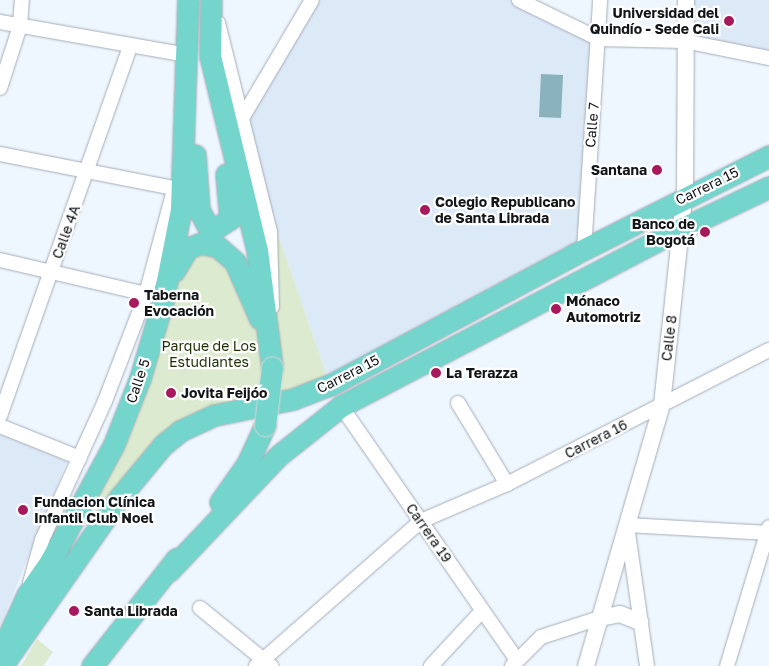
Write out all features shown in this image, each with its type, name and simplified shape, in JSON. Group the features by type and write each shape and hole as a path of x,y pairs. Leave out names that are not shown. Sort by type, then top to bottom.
{"main road":[{"name":"Calle 5","path":"0,654 27,595 50,562 93,486 114,444 140,378 155,304 181,209 188,0"},
{"path":"187,56 199,210 207,225 216,228 230,219 232,210 210,56 212,0"},
{"path":"92,666 169,571 194,532 230,490 259,441 265,425 272,367 257,250 210,56"},
{"name":"Carrera 15","path":"2,666 119,498 163,445 180,431 215,415 293,399 330,385 584,250 769,156"},
{"name":"Carrera 15","path":"169,571 278,456 341,406 682,228 769,188"},
{"path":"155,304 182,253 196,244 211,243 236,262 269,340"}],"street":[{"path":"0,88 20,26 22,0"},
{"path":"212,0 273,250 269,340"},
{"path":"241,120 312,0"},
{"path":"519,0 599,39 684,41 769,58"},
{"name":"Calle 7","path":"584,250 600,0"},
{"name":"Calle 8","path":"586,666 662,405 684,198 684,41 686,0"},
{"path":"0,22 187,56"},
{"name":"Calle 4A","path":"0,416 88,171 130,47"},
{"name":"Calle 5","path":"27,595 42,540 155,304 174,188 178,81 187,56"},
{"path":"0,154 174,188"},
{"path":"0,260 51,272 155,304"},
{"name":"Carrera 16","path":"263,663 420,521 507,484 769,350"},
{"path":"458,403 507,484"},
{"name":"Carrera 19","path":"341,406 482,611 514,663"},
{"path":"0,426 80,458"},
{"path":"647,666 627,525 768,531 727,666"},
{"path":"200,608 263,663"},
{"path":"431,666 482,611"},
{"path":"514,663 541,637 600,618 620,614 640,622"}],"shaded area":[{"name":"Colegio Republicano de Santa Librada","path":"312,0 519,0 599,39 583,241 330,385 280,240 270,232 241,120"},
{"path":"686,0 769,0 769,58 684,41"},
{"name":"Fundacion Clínica Infantil Club Noel","path":"0,434 67,461 0,627"}],"green space":[{"name":"Parque de Los Estudiantes","path":"270,232 280,240 330,385 215,415 95,515 93,486 176,263 218,247 269,338"},
{"path":"37,639 53,652 43,666 21,666"}],"water":[{"path":"541,74 563,75 561,118 539,117"}],"place":[{"name":"Universidad del Quindío - Sede Cali","path":"729,21"},
{"name":"Santana","path":"657,170"},
{"name":"Colegio Republicano de Santa Librada","path":"425,210"},
{"name":"Banco de Bogotá","path":"705,232"},
{"name":"Taberna Evocación","path":"134,303"},
{"name":"Mónaco Automotriz","path":"556,309"},
{"name":"La Terazza","path":"436,373"},
{"name":"Jovita Feijóo","path":"171,393"},
{"name":"Fundacion Clínica Infantil Club Noel","path":"23,510"},
{"name":"Santa Librada","path":"74,611"}]}
